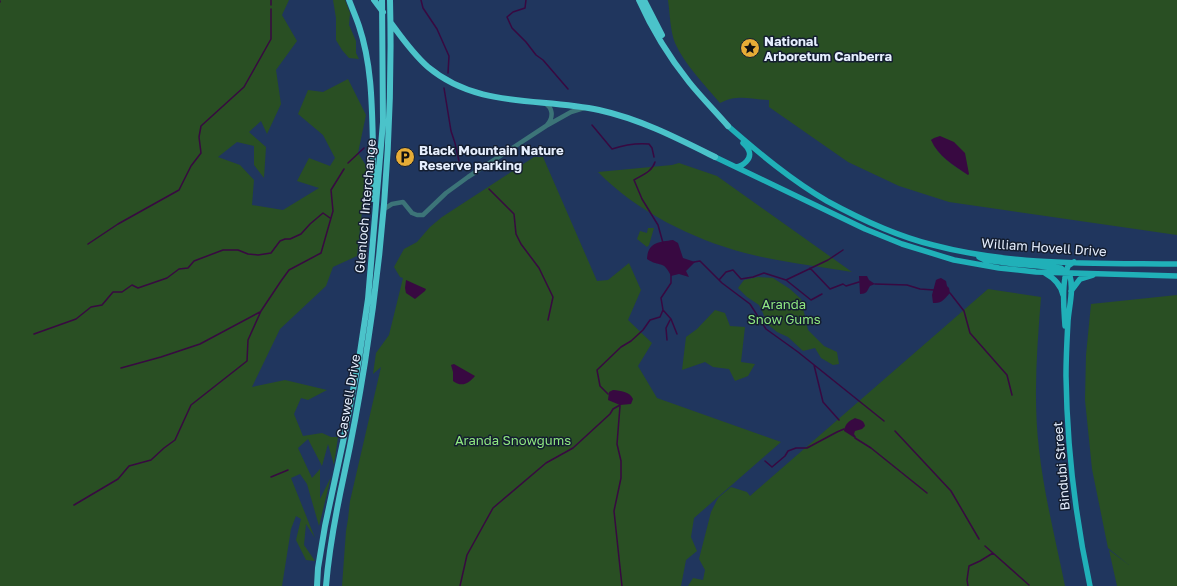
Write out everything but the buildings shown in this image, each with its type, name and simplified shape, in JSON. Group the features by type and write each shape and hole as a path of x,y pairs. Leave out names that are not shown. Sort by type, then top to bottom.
{"highway":[{"path":"349,0 359,24 365,46 372,90 373,195 369,252 370,264"},
{"path":"374,0 412,51 428,67 445,79 462,88 485,96 588,108 631,119 662,131 715,157"},
{"name":"Glenloch Interchange","path":"350,401 365,321 383,122 382,0"},
{"name":"Glenloch Interchange","path":"384,209 390,124 392,0"},
{"path":"639,0 650,23 675,64 728,126"},
{"path":"644,0 659,31 690,83"},
{"name":"Caswell Drive","path":"326,586 332,535 356,413 368,341 377,278 384,209"},
{"name":"Caswell Drive","path":"317,586 318,568 325,526 350,401"}],"main road":[{"path":"715,157 736,167 746,162 750,156 750,152 747,147 728,126"},
{"name":"William Hovell Drive","path":"728,126 752,147 790,176 827,200 860,218 934,246 1002,258 1074,262 1177,264"},
{"name":"William Hovell Drive","path":"736,167 865,229 902,244 937,255 970,263 1017,271 1177,276"},
{"path":"969,253 985,260 1061,268 1067,273"},
{"path":"1067,273 1068,266 1074,262"},
{"path":"1043,273 1051,276 1060,287 1063,295 1064,306"},
{"name":"Bindubi Street","path":"1066,342 1071,291 1071,279 1067,273"},
{"name":"Bindubi Street","path":"1067,273 1065,278 1064,306 1066,342 1066,407 1070,465 1077,522 1090,586"},
{"path":"1071,291 1080,279 1097,274"}],"street":[{"path":"542,103 549,106 552,113 551,120 546,126"},
{"path":"384,209 390,204 403,202 412,213 423,215 446,193 462,181 546,126 571,112 588,108"}],"green space":[{"path":"0,0 289,0 282,15 297,41 276,70 281,104 267,134 261,121 249,132 266,147 264,178 254,165 254,146 237,142 218,157 240,165 254,180 252,205 283,210 319,188 297,181 309,158 330,166 335,158 323,135 298,114 308,90 323,92 348,79 366,115 358,153 367,167 357,256 333,267 326,286 280,329 252,387 285,380 327,390 308,400 301,398 294,414 303,436 322,433 331,437 338,437 334,465 328,444 322,466 308,439 298,448 312,478 320,469 320,499 331,477 319,526 307,484 300,474 291,478 315,538 306,524 304,545 315,561 306,560 296,540 301,519 296,516 291,529 282,586 0,586"},
{"path":"333,0 345,0 350,13 349,25 356,41 356,53 359,59 349,58 336,40 336,18"},
{"path":"668,0 1177,0 1177,235 949,202 899,186 848,162 769,107 769,100 738,98 726,100 720,103 679,51 672,33","holes":["931,139 969,174 946,160"]},
{"name":"Aranda Snowgums","path":"534,157 543,157 597,281 608,280 629,263 641,290 628,320 652,343 638,366 657,398 781,442 694,518 691,537 697,551 686,560 681,586 342,586 350,501 381,367 373,374 376,353 389,335 403,278 400,277 394,267 404,249 417,242 430,227 442,217"},
{"path":"679,163 717,176 852,272 758,256 705,240 685,232 647,211 613,186 598,172 672,165"},
{"path":"648,228 654,228 647,247 637,239 640,231 647,233"},
{"name":"Aranda Snow Gums","path":"758,277 773,278 790,289 801,299 808,330 824,346 837,352 839,364 833,365 821,358 815,348 803,351 788,337 777,332 766,323 759,305 747,297 738,288 744,280"},
{"path":"988,289 1041,297 1036,373 1037,430 1050,518 1065,586 688,586 693,578 703,580 705,570 699,559 711,512 718,498 731,487 747,492 750,496"},
{"path":"1177,295 1177,586 1117,586 1109,550 1129,565 1108,548 1092,469 1085,400 1086,355 1091,304"},
{"path":"715,310 725,313 730,326 745,327 741,362 755,364 748,376 735,381 729,369 713,367 705,362 682,370 686,337 697,329"}],"shaded area":[{"path":"940,136 954,142 965,153 968,175 946,160 934,146 931,140"},
{"path":"673,240 678,243 683,258 695,262 686,271 689,277 679,274 671,276 666,267 651,262 647,259 648,253 652,246 659,242"},
{"path":"859,276 867,276 869,280 875,284 870,286 866,292 860,294"},
{"path":"941,278 946,281 950,293 941,302 933,303 932,295 936,280"},
{"path":"406,280 426,289 425,291 415,299 406,293"},
{"path":"454,364 475,376 465,384 456,383 453,381 451,365"},
{"path":"613,390 629,394 633,399 631,404 620,405 608,400 609,392"},
{"path":"855,418 863,421 865,426 862,429 855,431 855,438 844,431 845,426"}],"waterway":[{"path":"271,0 271,5"},
{"path":"421,0 423,8 437,29 449,56 448,73"},
{"path":"526,0 525,8 513,12 507,17 512,28 568,89"},
{"path":"88,244 118,224 179,190 191,166 201,153 199,137 201,126 244,87 271,39 271,9"},
{"path":"444,88 451,131 459,161"},
{"path":"592,125 612,149 621,146 649,144 652,148 654,157"},
{"path":"348,163 364,148"},
{"path":"655,162 649,171 634,180 642,199 658,225 663,243"},
{"path":"74,505 118,479 129,466 151,460 175,440 191,405 247,361 248,340 261,311 281,281 289,270 321,253 333,211 331,190 344,169"},
{"path":"489,189 514,214 516,234 521,244 539,268 553,297 548,320"},
{"path":"34,334 76,319 91,307 102,305 113,292 122,292 132,285 138,288 167,278 179,269 188,268 194,261 223,250 238,250 248,254 258,255 271,253 280,241 290,239 301,234 323,213 330,218"},
{"path":"719,280 726,272 733,270 741,279 764,273 786,280 828,260 843,250"},
{"path":"694,262 700,261 722,283 750,304 766,329 798,352 884,421"},
{"path":"810,268 830,289 843,284 846,286 859,282"},
{"path":"608,394 600,386 597,370 621,347 631,341 643,330 650,320 660,317 663,310 661,298 671,283 671,275"},
{"path":"786,280 811,300 822,294"},
{"path":"875,284 907,285 920,289 934,290"},
{"path":"950,293 964,311 970,333 1007,375 1012,395"},
{"path":"663,310 671,319 677,334"},
{"path":"121,368 200,344 260,312"},
{"path":"667,340 666,328 670,320"},
{"path":"814,365 823,402 839,420"},
{"path":"460,586 467,555 493,508 546,463 573,448 610,414 613,409 620,405"},
{"path":"620,406 617,444 621,461 621,478 614,511 622,586"},
{"path":"765,461 772,467 785,456 788,451 796,448 807,448 844,429"},
{"path":"895,431 951,491 979,539"},
{"path":"855,438 871,448 927,493"},
{"path":"271,477 288,470"},
{"path":"985,546 1029,585"},
{"path":"968,586 967,580 969,566 993,553"}],"place":[{"name":"National Arboretum Canberra","path":"750,48"},
{"name":"Black Mountain Nature Reserve parking","path":"405,157"}]}
